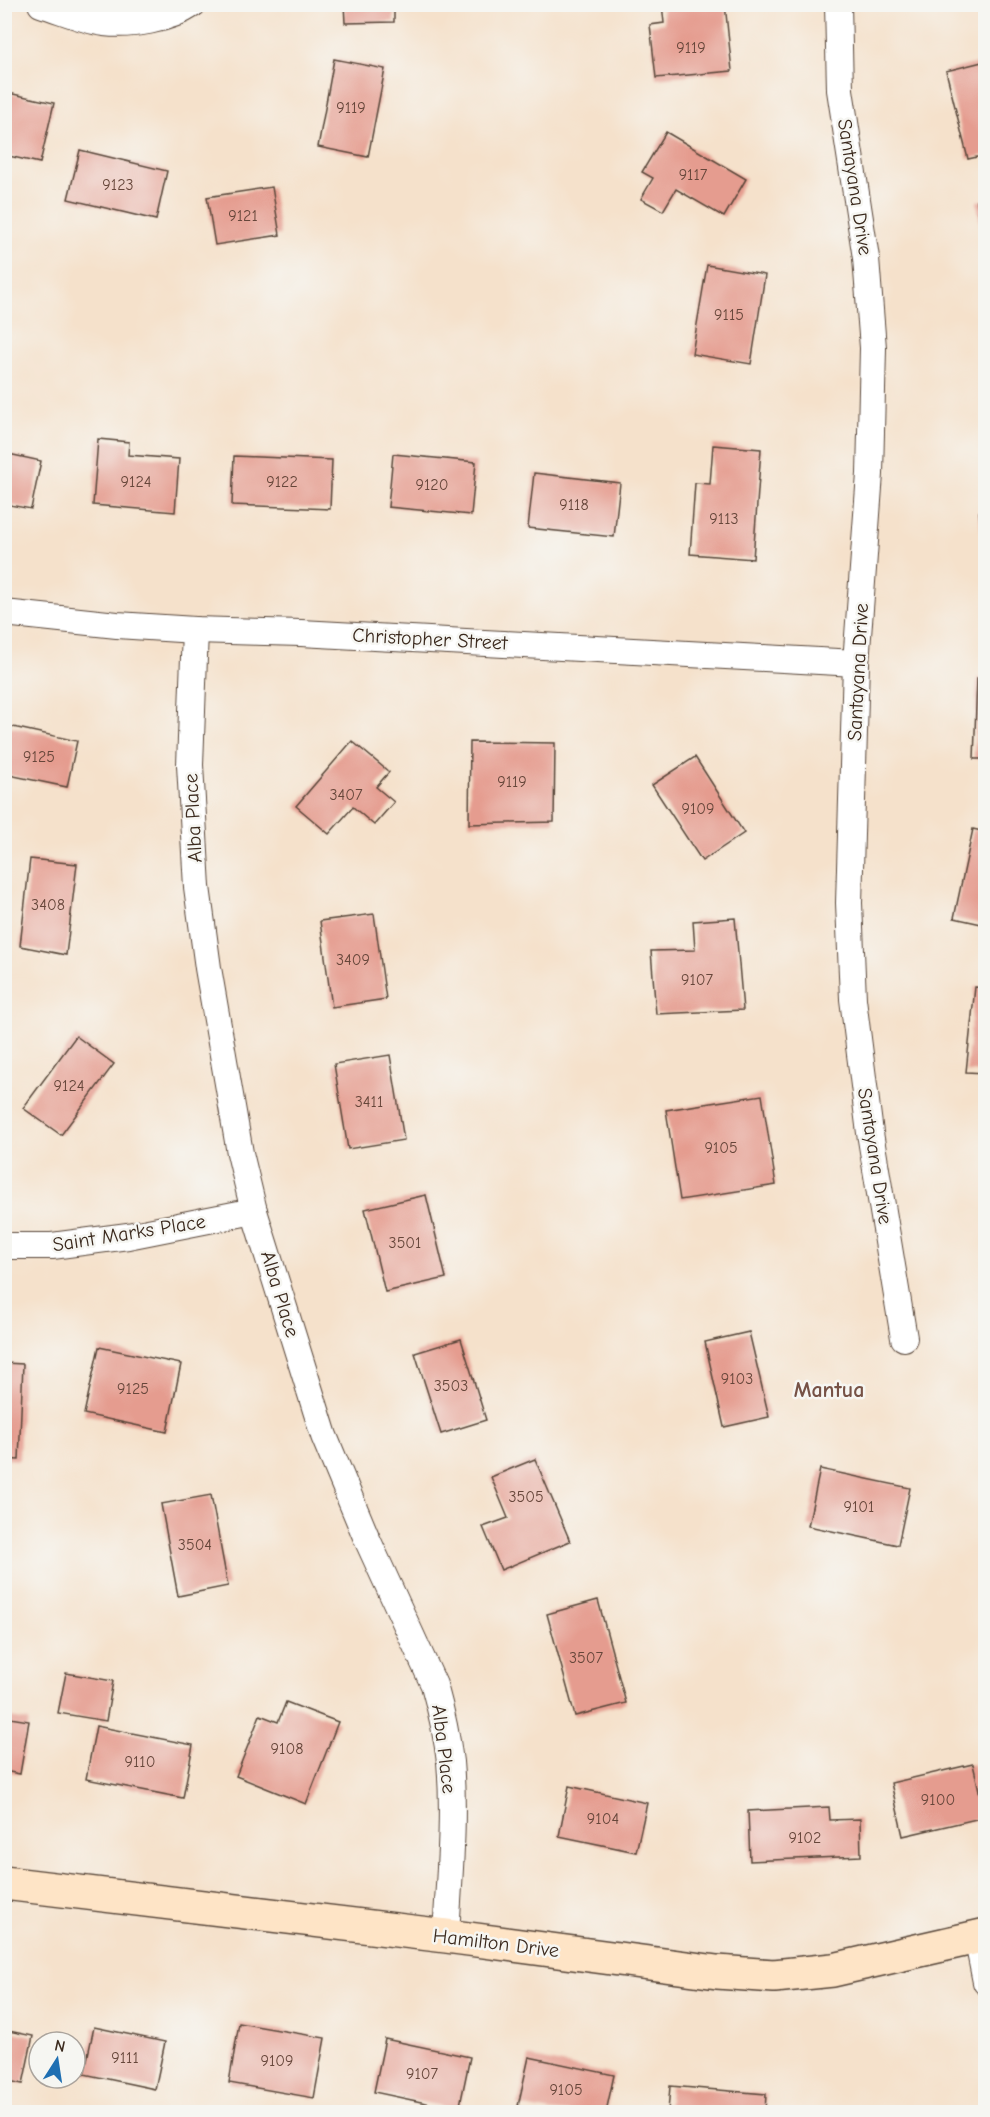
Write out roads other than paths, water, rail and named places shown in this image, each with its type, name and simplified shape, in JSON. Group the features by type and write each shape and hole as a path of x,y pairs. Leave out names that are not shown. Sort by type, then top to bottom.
{"street":[{"path":"41,4 103,23 145,22 179,14 193,4"},
{"name":"Santayana Drive","path":"838,4 840,90 866,258 873,348 870,474 856,663 849,903 853,999 870,1133 904,1338"},
{"name":"Christopher Street","path":"4,613 117,625 195,630 301,633 856,663"},
{"name":"Alba Place","path":"195,630 190,765 197,887 208,968 240,1153 254,1211 324,1436 367,1539 434,1685 440,1707 450,1761 452,1814 446,1936"},
{"name":"Saint Marks Place","path":"4,1246 52,1246 128,1236 254,1211"},
{"name":"Hamilton Drive","path":"4,1883 446,1936 717,1972 774,1976 833,1971 981,1936"},
{"path":"981,1936 986,1982"}],"district":[{"name":"Mantua","path":"829,1390"}]}
